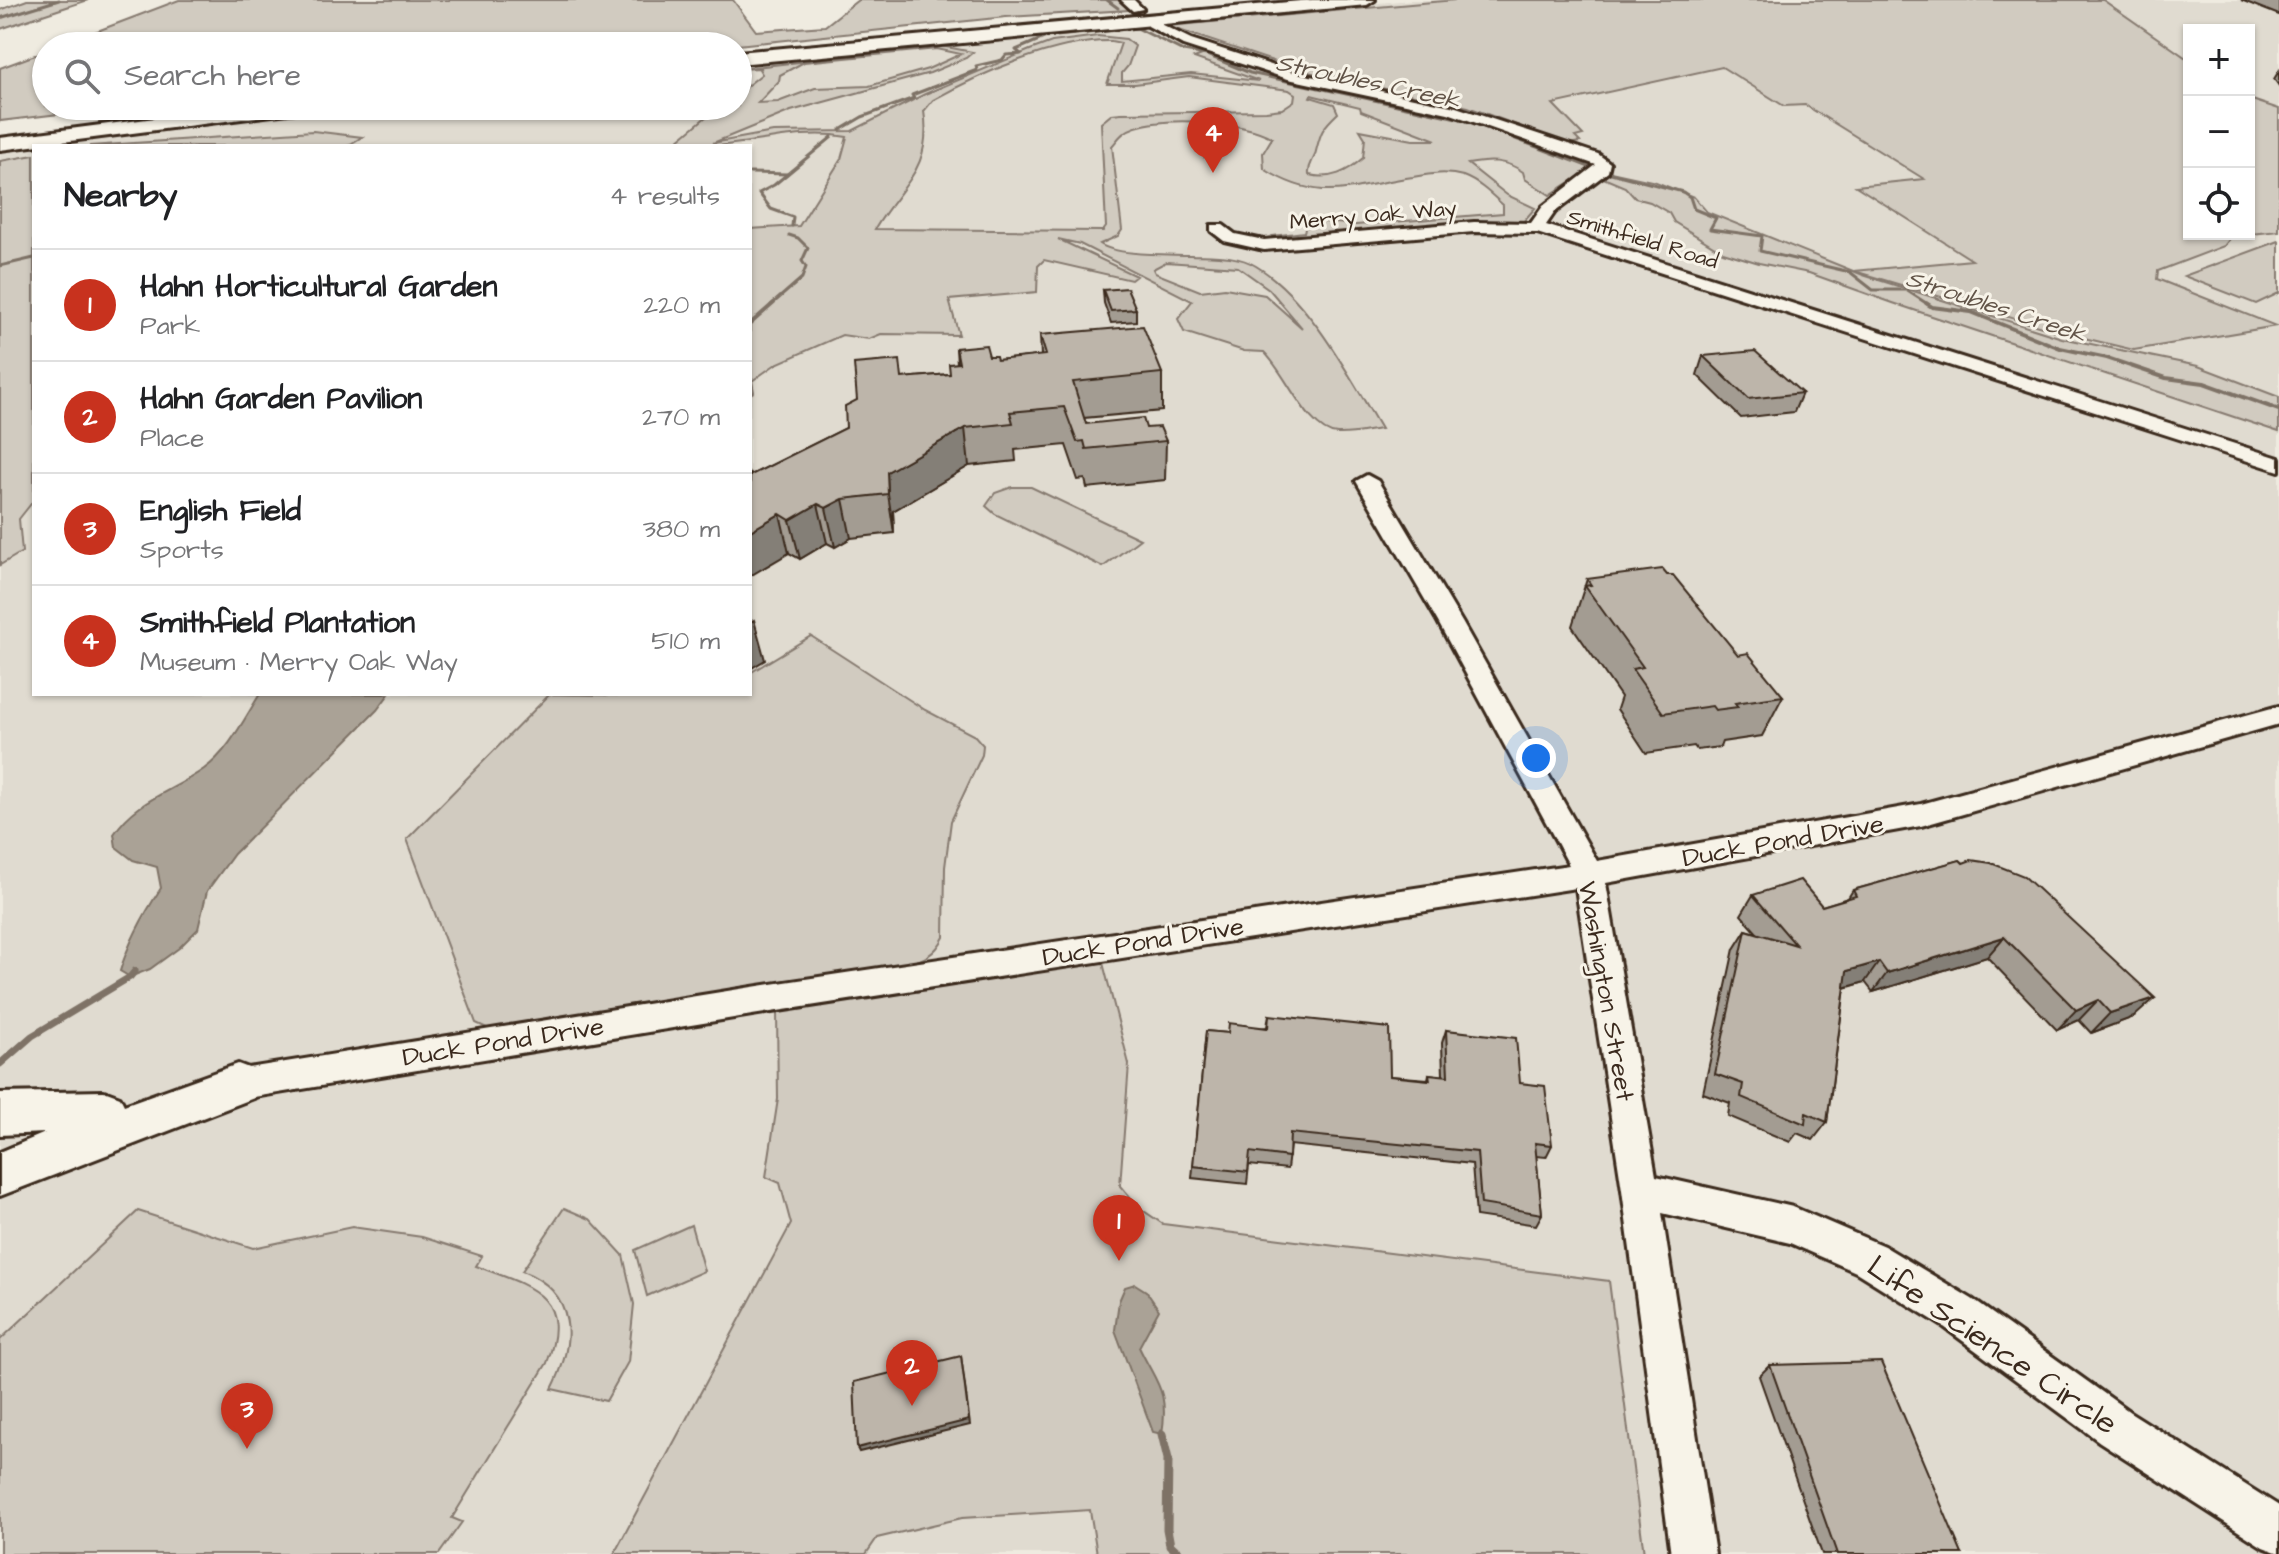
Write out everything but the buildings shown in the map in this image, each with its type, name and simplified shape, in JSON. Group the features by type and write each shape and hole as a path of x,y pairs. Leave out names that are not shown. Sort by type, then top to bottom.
{"highway":[{"path":"752,48 1278,0"},
{"path":"752,57 1367,0"},
{"path":"2,139 128,120"},
{"path":"2,139 186,120"}],"main road":[{"path":"0,1174 69,1145 238,1084"},
{"path":"0,1114 104,1111"}],"street":[{"path":"1127,0 1137,9"},
{"name":"Smithfield Road","path":"1152,24 1187,42 1293,76 1451,110 1602,162 1603,169 1543,215 1538,228 2279,465"},
{"name":"Merry Oak Way","path":"1217,228 1230,238 1264,245 1474,227 1538,228"},
{"name":"Washington Street","path":"1367,481 1450,622 1589,874 1640,1190 1693,1554"},
{"name":"Duck Pond Drive","path":"0,1137 104,1111 238,1084 768,998 1589,874 1921,815 2279,715"},
{"name":"Life Science Circle","path":"1640,1190 1793,1225 1870,1259 1958,1313 2115,1427 2279,1531"}],"shaded area":[{"path":"27,0 88,0 0,29 0,10"},
{"path":"179,0 733,0 756,31 825,26 858,0 1120,0 1129,10 1006,17 752,43 752,32 95,32"},
{"path":"1411,0 2279,0 2279,1554 0,1554 0,151 32,146 32,696 752,696 752,144 50,144 233,120 752,120 752,61"},
{"path":"1455,0 2103,0 2183,56 2183,240 2229,240 2224,246 2158,271 2157,279 2276,326 2134,350 2055,331 1854,271 1972,260 1856,186 1924,179 1805,105 1784,106 1722,67 1553,104 1583,135 1575,137 1580,142 1568,144 1468,107 1303,71 1167,26"},
{"path":"1098,36 1126,39 1135,46 1122,73 1122,81 1191,74 1259,81 1194,58 1207,53 1313,83 1440,111 1595,166 1550,195 1510,165 1490,161 1468,164 1507,195 1535,208 1523,222 1461,224 1279,241 1273,236 1304,232 1307,220 1356,225 1503,213 1503,205 1474,182 1450,174 1337,190 1303,187 1264,169 1263,153 1272,138 1242,127 1198,122 1154,123 1124,133 1112,146 1122,230 1118,236 1100,244 1118,251 1232,258 1256,266 1275,280 1311,318 1381,429 1342,434 1326,431 1307,413 1264,352 1244,351 1184,332 1178,319 1192,301 1080,244 1058,239 1136,276 1131,280 1044,260 1038,266 1037,292 949,300 959,335 881,334 869,339 842,335 776,364 752,381 752,229 799,226 841,159 847,137 814,135 730,144 673,144 702,120 752,120 752,82 762,74 759,69 762,68 752,67 941,46 973,52 930,73 791,111 713,143 773,132 852,131 925,94 1052,42","holes":["1111,41 1121,43 1107,84 1189,77 1289,90 1295,94 1294,101 1282,109 1266,111 1112,114 1101,123 1106,227 1103,231 875,229 919,162 926,131 924,111 933,100 973,79 1043,52","937,49 961,54 928,69 869,86 815,88 778,102 758,103 779,81 780,75 804,62","1311,95 1360,107 1361,111 1436,140 1413,140 1360,130 1365,138 1363,158 1338,174 1309,175 1322,132 1338,113 1334,104","1166,262 1238,267 1269,289 1302,328 1265,295 1225,288 1200,291 1155,273 1153,269"]},
{"path":"32,56 32,117 0,121 0,68"},
{"path":"2255,101 2279,109 2279,231 2255,234"},
{"path":"313,131 362,137 350,144 119,144"},
{"path":"32,155 32,503 19,519 22,552 0,565 0,161"},
{"path":"1606,171 1656,182 1694,197 1707,212 1863,275 2062,338 2198,366 2279,397 2279,432 1809,273 1723,252 1674,222 1669,213 1635,198 1625,187 1601,177"},
{"path":"2279,241 2279,293 2256,304 2184,276"},
{"path":"1012,487 1031,487 1140,539 1103,567 995,514 986,506 995,493"},
{"path":"811,636 925,710 975,736 983,745 982,755 951,821 945,867 944,937 937,948 923,959 905,965 489,1029 476,1023 407,839 548,696 752,696 752,672"},
{"path":"259,696 388,696 234,854 207,891 198,929 179,948 150,969 130,977 120,971 138,928 161,888 157,867 133,860 116,847 114,834 144,804 213,762"},
{"path":"1102,959 1129,1064 1120,1186 1138,1207 1163,1224 1609,1281 1644,1554 1097,1554 1090,1510 962,1518 877,1538 866,1554 614,1554 791,1224 780,1183 766,1177 778,1099 777,1011"},
{"path":"564,1208 590,1219 623,1255 634,1304 628,1362 606,1401 552,1389 565,1354 567,1320 553,1292 540,1280 522,1271"},
{"path":"138,1211 253,1248 352,1227 422,1237 482,1256 476,1266 514,1280 542,1296 554,1322 554,1340 547,1363 452,1518 462,1522 439,1554 0,1554 0,1340"},
{"path":"691,1225 704,1271 647,1296 635,1250"},
{"path":"1135,1284 1146,1291 1159,1310 1139,1347 1163,1397 1162,1434 1153,1432 1115,1330 1119,1301 1125,1287"}],"waterway":[{"path":"0,18 59,0"},
{"name":"Stroubles Creek","path":"1107,0 1118,8"},
{"name":"Stroubles Creek","path":"840,130 862,117 914,98 912,95 977,70 976,66 1002,60 1006,55 1021,54 1016,50 1046,37 1137,28 1183,51 1207,55 1250,73 1466,120 1592,168"},
{"path":"792,226 793,217 771,209 759,193 774,185 832,137"},
{"name":"Stroubles Creek","path":"1607,172 1683,192 1690,197 1694,209 1716,218 1710,229 1762,236 1760,251 1850,272 1873,290 1906,290 1929,305"},
{"path":"752,173 787,174"},
{"path":"771,305 802,278 806,267 802,261 808,248 798,238 789,235"},
{"path":"0,266 32,258"},
{"path":"752,322 774,303"},
{"name":"Stroubles Creek","path":"1929,305 1971,312 2060,348 2107,358 2166,378 2204,383 2279,410"},
{"path":"0,1064 32,1036 130,977 135,971"},
{"path":"1162,1434 1168,1459 1167,1529 1170,1545 1180,1554"}],"place":[{"name":"Smithfield Plantation","path":"1213,173"},
{"name":"Hahn Horticultural Garden","path":"1119,1261"},
{"name":"Hahn Garden Pavilion","path":"912,1406"},
{"name":"English Field","path":"247,1449"}]}
